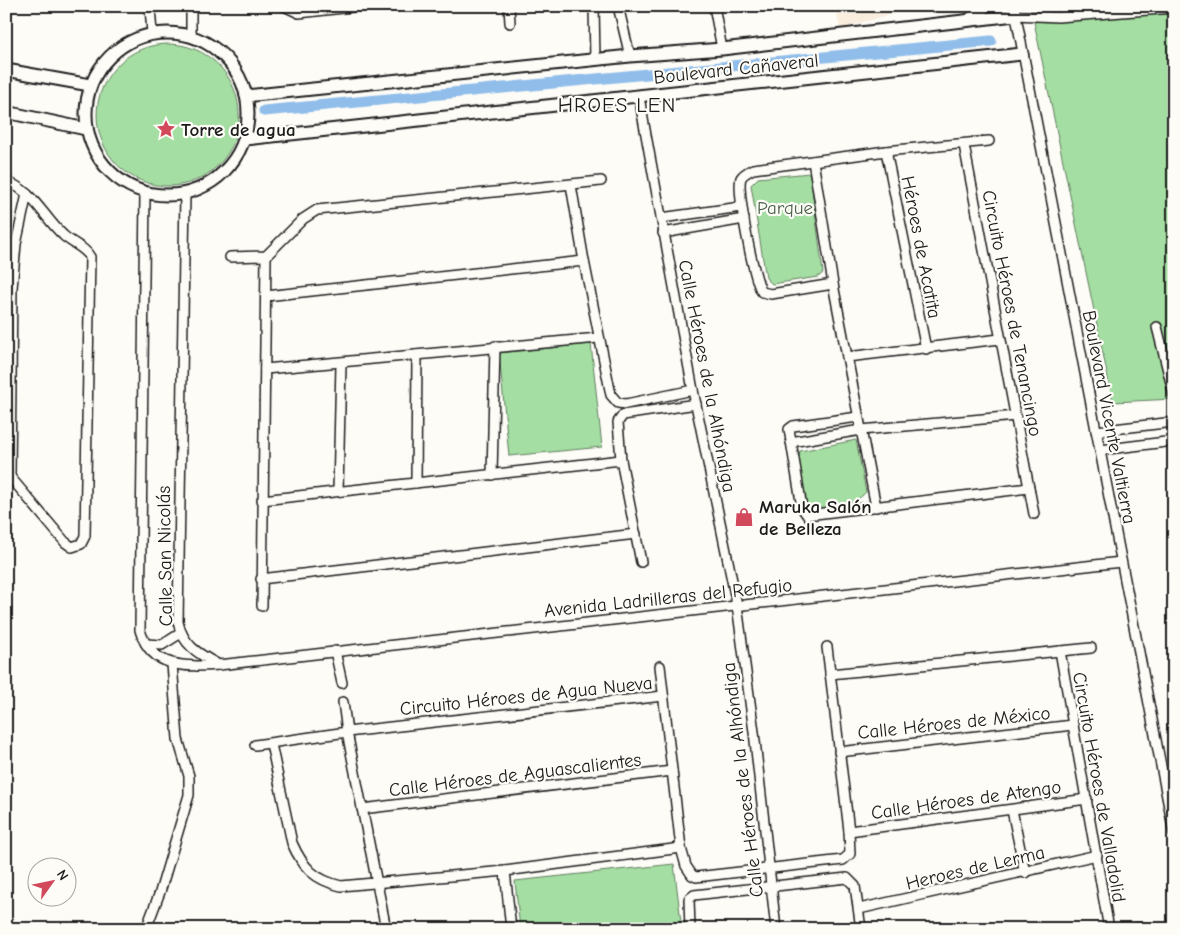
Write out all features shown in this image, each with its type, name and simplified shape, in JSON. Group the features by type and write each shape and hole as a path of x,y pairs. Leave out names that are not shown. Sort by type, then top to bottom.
{"street":[{"path":"150,6 152,34"},
{"path":"190,6 191,36"},
{"path":"284,6 299,13 361,6"},
{"path":"509,6 510,23"},
{"path":"594,6 595,60"},
{"path":"618,6 630,56"},
{"path":"714,6 722,49"},
{"path":"966,22 986,6"},
{"path":"1014,10 1058,17 1174,8"},
{"name":"Boulevard Cañaveral","path":"246,96 630,56 722,49 966,22 1014,10"},
{"name":"Boulevard Vicente Valtierra","path":"1014,10 1174,833"},
{"path":"171,32 191,36 210,45 226,59 239,76 246,96 248,125 245,139 238,154 216,180 185,194 164,196 146,193 124,184 107,170 94,151 86,129 86,103 90,86 100,67 114,51 132,40 152,34 171,32"},
{"name":"Boulevard Cañaveral","path":"245,139 1022,54"},
{"path":"6,70 90,86"},
{"name":"Calle Héroes de la Alhóndiga","path":"639,97 693,390 737,605 776,929"},
{"path":"6,112 86,129"},
{"path":"833,284 771,294 762,292 756,280 741,207 741,179 748,172 753,169 886,151 964,145 989,141"},
{"name":"Circuito Héroes de Tenancingo","path":"964,145 1034,514"},
{"name":"Héroes de Acatita","path":"886,151 926,349"},
{"path":"813,161 833,284 876,507"},
{"path":"230,257 266,256 303,219 318,210 601,181"},
{"path":"6,182 16,185 27,194 64,237 86,252 90,257 85,536 81,544 72,546 65,542 8,474 12,288 15,250 27,194"},
{"path":"571,185 598,338 611,395 618,403 626,404 693,390"},
{"name":"Calle San Nicolás","path":"146,193 138,606 140,630 146,644 154,653 172,664 184,667 219,666"},
{"name":"Calle San Nicolás","path":"185,194 178,622 181,634 196,652 219,666"},
{"path":"661,218 741,207"},
{"path":"664,233 744,219"},
{"path":"262,606 266,256"},
{"path":"266,296 584,262"},
{"path":"1157,327 1174,395"},
{"path":"265,369 341,364 495,346 598,338"},
{"path":"847,357 1000,339"},
{"path":"492,475 495,346"},
{"path":"416,483 417,355"},
{"path":"338,491 341,364"},
{"path":"641,562 621,460 618,422 620,417 696,404"},
{"path":"791,442 861,430 1016,416"},
{"path":"858,417 793,426 789,429 802,508 805,513 814,514 1029,488"},
{"path":"1096,431 1174,422"},
{"path":"1100,450 1174,440"},
{"path":"262,500 621,460"},
{"path":"261,579 636,534"},
{"name":"Avenida Ladrilleras del Refugio","path":"219,666 335,651 1121,562"},
{"path":"146,644 162,645 181,634"},
{"path":"770,868 843,860 850,854 849,831 827,647"},
{"name":"Circuito Héroes de Valladolid","path":"830,674 1091,648"},
{"path":"335,651 342,682"},
{"name":"Circuito Héroes de Valladolid","path":"1060,651 1109,929"},
{"path":"146,929 160,892 189,795 189,776 178,739 172,664"},
{"path":"660,666 663,696"},
{"name":"Circuito Héroes de Agua Nueva","path":"255,745 347,732 663,696 681,848 686,866 692,875 696,877 770,868"},
{"path":"344,702 347,732 386,929"},
{"name":"Calle Héroes de México","path":"839,752 1073,725"},
{"path":"271,744 292,843 301,861 315,876 324,882 341,886 376,884 505,871 681,848"},
{"name":"Calle Héroes de Aguascalientes","path":"362,809 672,770"},
{"name":"Calle Héroes de Atengo","path":"849,831 1087,799"},
{"path":"1012,810 1025,873"},
{"name":"Heroes de Lerma","path":"859,909 1097,856"},
{"path":"505,871 511,929"},
{"path":"690,929 689,899 694,895 847,878 855,886 861,929"}],"shaded area":[{"path":"835,6 919,6 840,29"}],"green space":[{"path":"1174,9 1174,399 1113,402 1034,22"},
{"path":"168,44 195,50 207,56 218,65 227,76 233,88 239,115 233,142 227,154 218,165 207,174 195,180 168,186 141,180 129,174 118,165 109,154 103,142 97,115 103,88 109,76 118,65 129,56 141,50"},
{"name":"Parque","path":"810,173 823,273 818,277 772,284 766,278 751,185 758,178"},
{"path":"591,344 602,447 509,456 499,353"},
{"path":"856,440 866,492 854,501 846,504 822,509 806,509 798,462 800,451"},
{"path":"674,864 681,922 616,929 520,929 515,881"}],"waterway":[{"path":"264,111 991,41"}],"place":[{"name":"Torre de agua","path":"166,129"},
{"name":"Maruka Salón de Belleza","path":"744,517"}],"district":[{"name":"HROES LEN","path":"617,105"}]}
